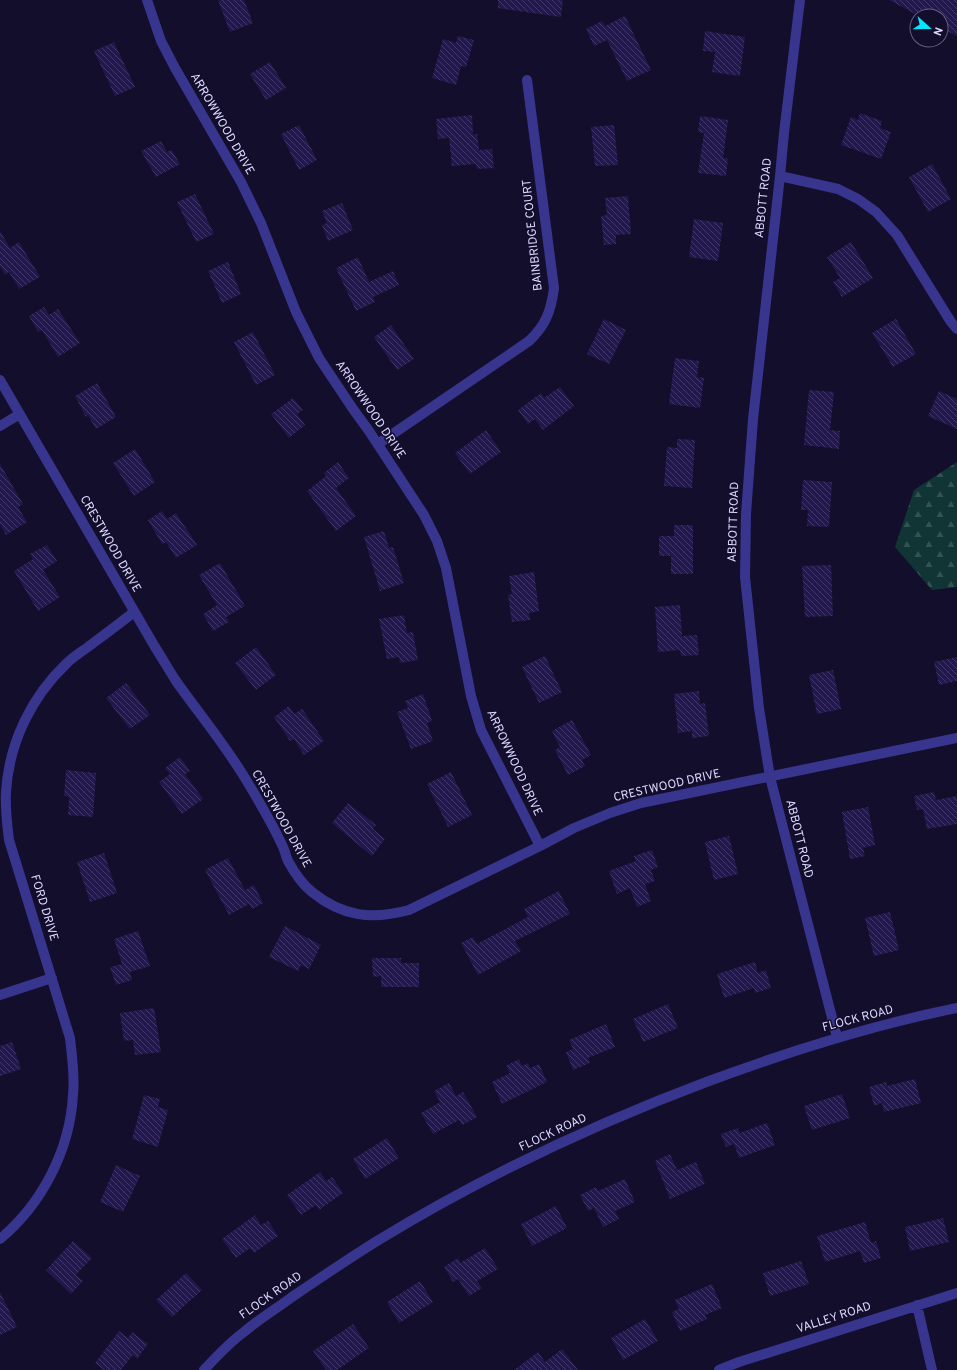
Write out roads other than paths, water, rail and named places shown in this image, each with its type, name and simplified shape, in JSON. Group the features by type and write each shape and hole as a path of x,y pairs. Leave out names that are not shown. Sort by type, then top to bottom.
{"street":[{"name":"ARROWWOOD DRIVE","path":"147,0 161,41 241,182 261,224 296,312 319,358 353,410 378,444 424,515 437,541 446,568 471,696 481,730 540,846"},
{"name":"ABBOTT ROAD","path":"800,0 752,420 746,514 746,584 759,708 770,777 837,1037"},
{"name":"BAINBRIDGE COURT","path":"378,444 529,342 545,323 551,307 554,288 527,80"},
{"path":"780,176 838,189 858,199 876,212 896,235 951,322 957,329"},
{"name":"CRESTWOOD DRIVE","path":"0,380 134,612 176,680 248,782 283,847 288,861 299,878 311,892 329,904 348,912 369,916 390,915 409,910 574,828 610,813 641,803 957,738"},
{"path":"0,426 20,414"},
{"name":"FORD DRIVE","path":"0,1239 28,1210 45,1186 60,1156 69,1125 73,1096 73,1063 70,1038 9,840 6,815 6,792 9,763 19,732 30,708 47,684 67,663 134,612"},
{"path":"0,995 52,978"},
{"name":"FLOCK ROAD","path":"204,1370 242,1332 340,1263 408,1222 499,1173 561,1142 656,1101 753,1064 837,1037 957,1008"},
{"name":"VALLEY ROAD","path":"719,1370 739,1362 957,1293"},
{"path":"917,1305 932,1370"}]}
